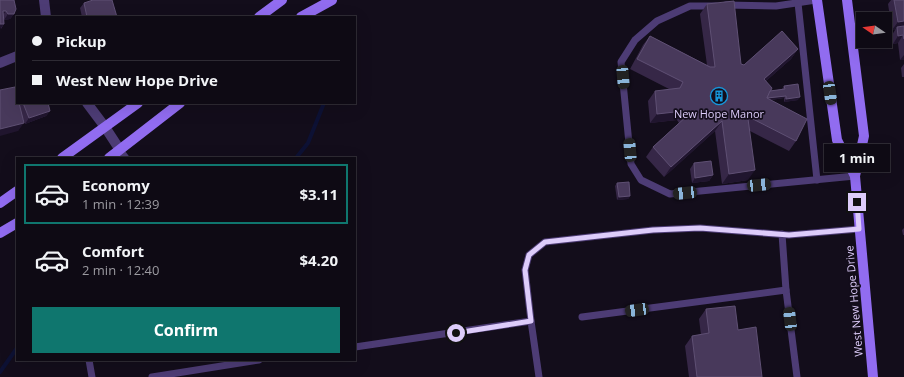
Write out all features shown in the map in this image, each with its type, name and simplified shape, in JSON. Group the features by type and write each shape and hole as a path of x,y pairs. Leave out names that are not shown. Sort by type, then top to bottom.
{"main road":[{"path":"260,16 282,0"},
{"path":"304,16 332,0"},
{"name":"West New Hope Drive","path":"816,0 837,140 855,176"},
{"name":"West New Hope Drive","path":"847,0 864,136 855,176 873,377"},
{"path":"63,157 137,104"},
{"path":"112,157 123,154 179,104"},
{"path":"0,203 16,192"},
{"path":"0,233 16,224"}],"street":[{"path":"44,0 46,16"},
{"path":"0,63 16,56"},
{"path":"88,104 123,154"}],"lane":[{"path":"816,0 776,6 690,6 657,21 635,40 621,62 631,164 641,180 670,194 855,176"},
{"path":"798,2 817,180"},
{"path":"539,377 525,270 529,255 545,242 613,234 700,228 789,235 859,229"},
{"path":"782,234 786,290 797,377"},
{"path":"582,317 786,290"},
{"path":"356,347 531,321"},
{"path":"90,361 92,377"},
{"path":"152,377 253,361"}],"building":[{"path":"0,0 14,0 16,9 14,14 8,14 6,11 3,11 4,24 0,24"},
{"path":"93,0 112,0 117,16 87,16 84,3"},
{"path":"894,0 904,0 904,21 898,22"},
{"name":"New Hope Manor","path":"734,1 741,64 744,65 782,31 798,49 764,79 772,88 767,98 807,119 796,141 751,118 748,119 755,170 729,174 722,121 671,167 653,147 688,115 684,111 657,114 655,91 680,88 683,82 637,59 650,36 710,67 715,67 707,4"},
{"path":"904,26 904,39 903,35 898,36 897,27"},
{"path":"798,84 800,97 786,99 786,96 767,98 770,91 785,89 784,86"},
{"path":"15,87 16,104 19,104 24,123 0,129 0,90"},
{"path":"23,104 48,104 50,111 29,118"},
{"path":"711,161 713,175 695,178 694,163"},
{"path":"629,182 630,196 619,197 617,183"},
{"path":"735,306 738,330 756,327 762,377 697,377 692,336 709,333 706,309"}],"waterway":[{"path":"297,157 308,143 324,104"},
{"path":"0,372 16,349"}],"place":[{"name":"New Hope Manor","path":"719,96"}],"route":[{"path":"456,333 531,321 525,270 529,255 545,242 653,230 700,228 789,235 859,229 857,202"}]}
